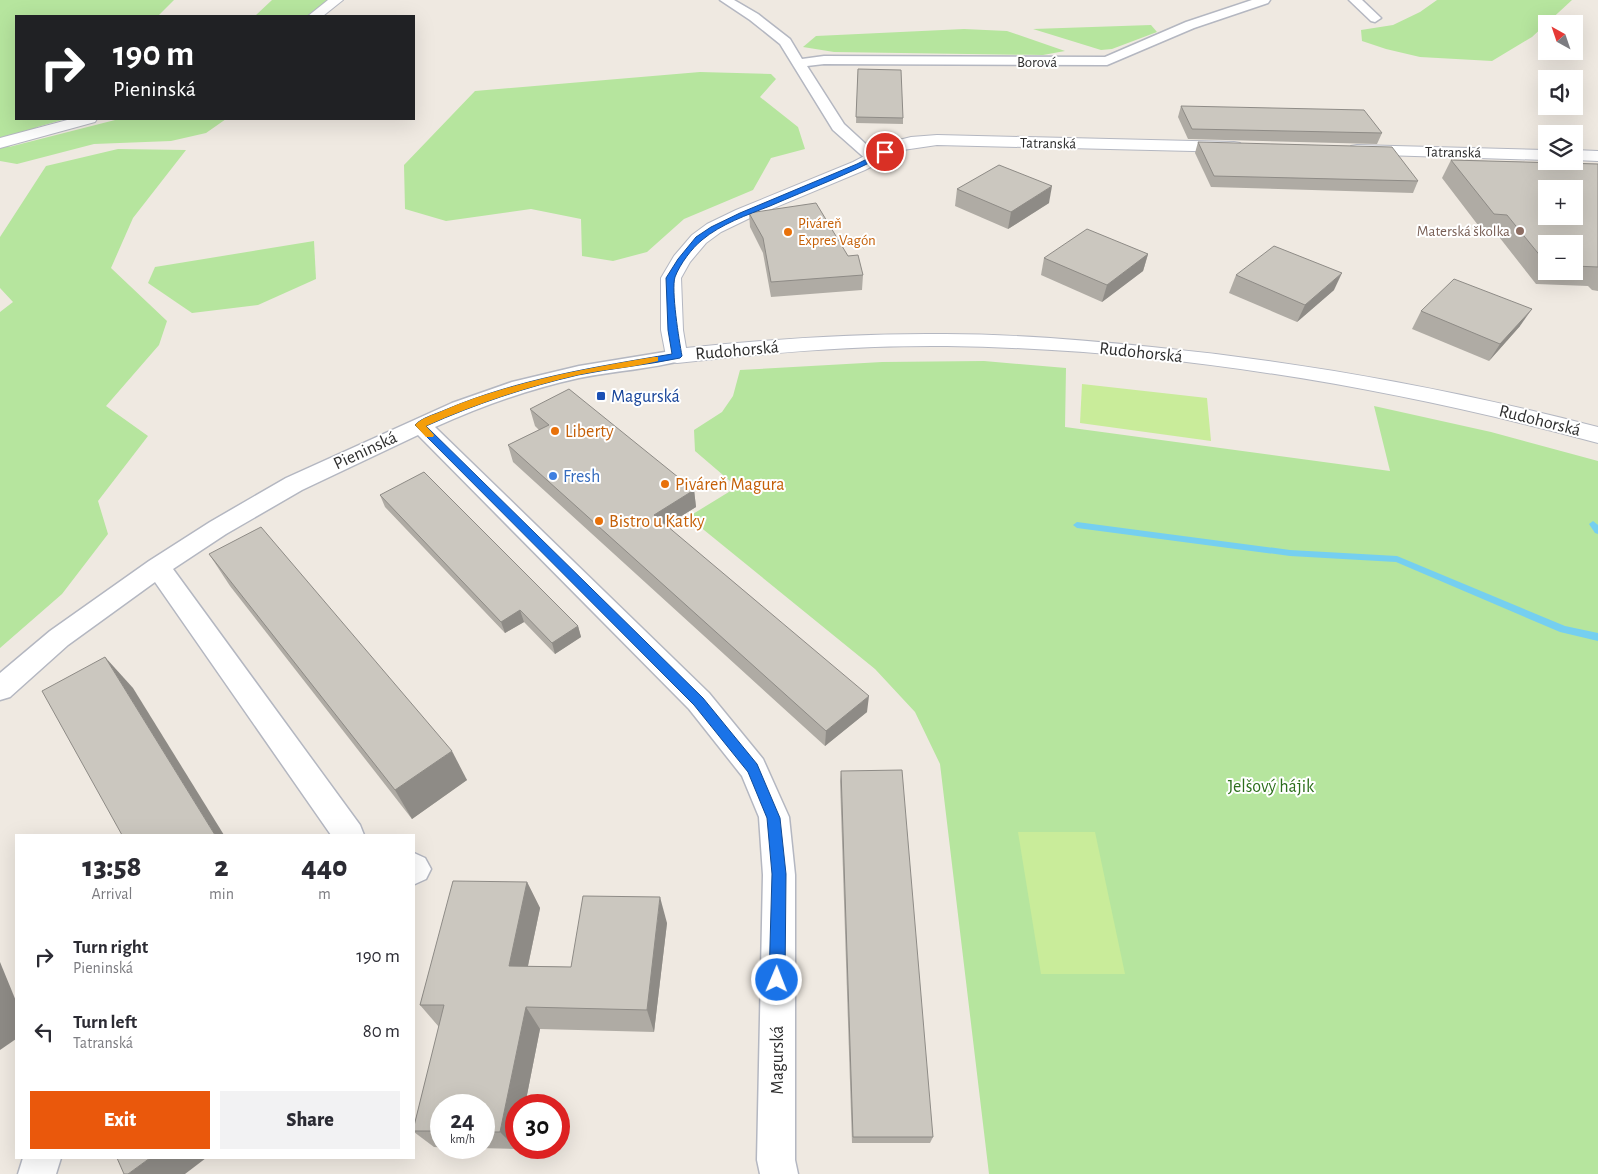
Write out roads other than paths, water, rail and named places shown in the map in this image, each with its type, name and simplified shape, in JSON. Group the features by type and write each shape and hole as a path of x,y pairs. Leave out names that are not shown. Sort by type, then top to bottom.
{"street":[{"path":"316,15 336,0"},
{"path":"726,0 754,17 778,36 799,62 838,127 873,158"},
{"name":"Borová","path":"799,62 824,60 1107,61 1190,25 1264,0"},
{"path":"1355,0 1375,18"},
{"path":"0,143 85,120"},
{"name":"Tatranská","path":"677,356 672,330 671,278 681,260 698,239 714,228 743,214 897,146 926,140 1250,148"},
{"name":"Tatranská","path":"1339,150 1538,155"},
{"path":"1583,155 1598,156"},
{"name":"Rudohorská","path":"677,356 806,344 916,340 1072,345 1266,366 1373,384 1529,416 1598,434"},
{"name":"Pieninská","path":"0,689 59,638 158,567 218,528 294,484 459,408 519,387 579,372 677,356"},
{"name":"Magurská","path":"420,425 699,702 753,768 774,818 779,874 776,1160 779,1174"},
{"path":"158,567 348,834"},
{"path":"37,1174 42,1159"}],"waterway":[{"path":"1593,524 1598,531"},
{"path":"1077,525 1290,553 1397,559 1563,629 1598,637"}],"place":[{"name":"Materská školka","path":"1520,231"},
{"name":"Piváreň Expres Vagón","path":"788,232"},
{"name":"Magurská","path":"601,396"},
{"name":"Liberty","path":"555,431"},
{"name":"Fresh","path":"553,476"},
{"name":"Piváreň Magura","path":"665,484"},
{"name":"Bistro u Katky","path":"599,521"}],"park label":[{"name":"Jelšový hájik","path":"1271,786"}]}
